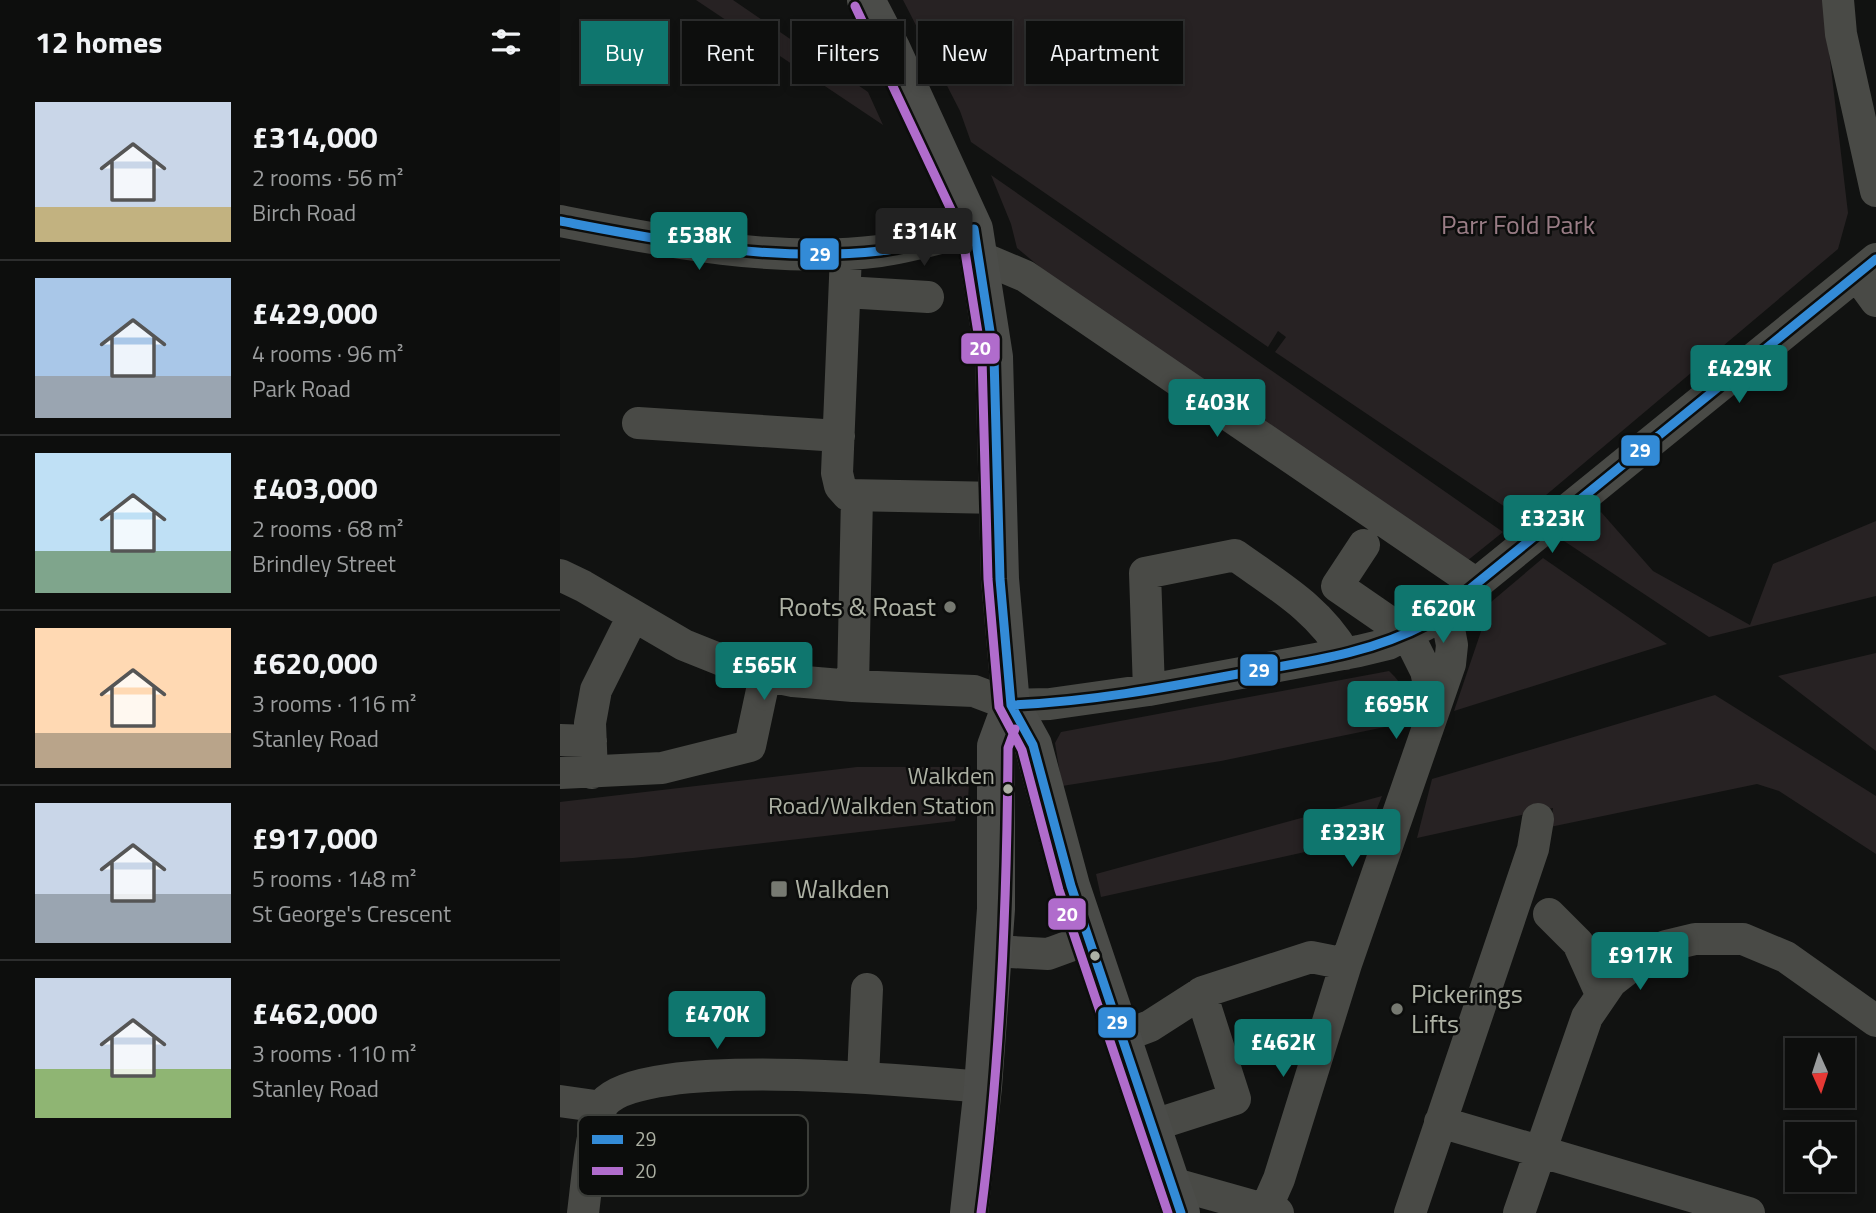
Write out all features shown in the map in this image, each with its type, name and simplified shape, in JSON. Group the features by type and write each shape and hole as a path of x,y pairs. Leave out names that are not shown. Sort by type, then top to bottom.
{"main road":[{"path":"866,0 953,180 977,243 994,357 1002,606 1011,705 1033,745 1089,939 1176,1198"},
{"path":"969,1213 983,1087 992,951 996,746 1011,705"},
{"path":"995,842 1027,830 1057,833"}],"street":[{"path":"1838,0 1841,34 1876,191"},
{"path":"560,221 708,246 846,254 977,243 1475,583"},
{"path":"846,254 839,436 840,486 848,495 857,496 999,498"},
{"path":"560,575 684,645 765,676 853,686 974,691 1011,705 1050,704 1149,690 1345,654 1388,644 1408,635 1445,608 1866,267 1876,301"},
{"path":"845,292 928,297"},
{"path":"638,423 839,436"},
{"path":"853,686 857,496"},
{"path":"1364,545 1337,586 1408,635 1426,671 1434,707"},
{"path":"1149,690 1145,573 1235,555 1314,612 1329,628 1345,654"},
{"path":"1176,1198 1270,1212 1346,964 1450,664 1452,645 1445,608"},
{"path":"592,773 575,740 590,723 596,690 633,616"},
{"path":"560,773 662,768 750,746 765,676"},
{"path":"1410,1213 1533,849 1538,819"},
{"path":"1549,914 1578,943 1601,994"},
{"path":"992,951 1048,954 1089,939"},
{"path":"1519,1213 1587,1017 1601,994 1626,968 1667,946 1695,939 1743,939 1786,957 1876,1021"},
{"path":"1121,1037 1150,1026 1201,993 1311,957 1346,964"},
{"path":"863,1077 867,989"},
{"path":"1151,1126 1235,1099 1201,993"},
{"path":"587,1100 616,1093 639,1083 772,1074 863,1077 983,1087"},
{"path":"1440,1122 1749,1213"}],"green space":[{"path":"696,0 733,0 764,21 727,21"},
{"name":"Parr Fold Park","path":"903,0 1823,0 1848,213 1838,249 1520,517 1275,352 1286,337 1278,331 1268,347 971,142 960,111 946,84 1012,84 1012,21 918,21 918,29"},
{"path":"778,31 792,40 792,64 778,55"},
{"path":"822,84 856,84 868,92 883,125"},
{"path":"991,175 1503,532 1462,565 1076,297 1017,248 1011,224"},
{"path":"1601,512 1653,571 1750,625 1773,564 1876,521 1876,596 1709,637 1564,541"},
{"path":"1543,558 1667,644 1454,711 1491,602"},
{"path":"1876,653 1876,751 1778,676"},
{"path":"1389,671 1405,694 1409,722 1221,761 1062,786 1055,743 1061,732"},
{"path":"1715,695 1876,796 1876,854 1779,791 1757,784 1550,827 1553,808 1417,838 1432,779"},
{"path":"857,767 970,767 968,800 959,803 955,821 633,858 560,862 560,802"},
{"path":"1382,796 1362,846 1323,848 1101,897 1096,874"}],"transit line":[{"name":"20","path":"855,6 962,233 982,358 988,579 999,707 1022,750 1059,890 1168,1213"},
{"name":"29","path":"560,221 719,248 799,254 880,251 974,229"},
{"name":"29","path":"974,229 994,357 1000,579 1011,705 1033,745 1071,886 1181,1213"},
{"name":"29","path":"1011,705 1125,694 1311,661 1382,643 1428,623 1876,259"},
{"name":"20","path":"981,1213 994,1097 1002,981 1008,748 1015,729"}],"place":[{"name":"Roots & Roast","path":"950,607"},
{"name":"Walkden Road/Walkden Station","path":"1008,789"},
{"name":"Walkden","path":"779,889"},
{"name":"Pickerings Lifts","path":"1397,1009"}]}
